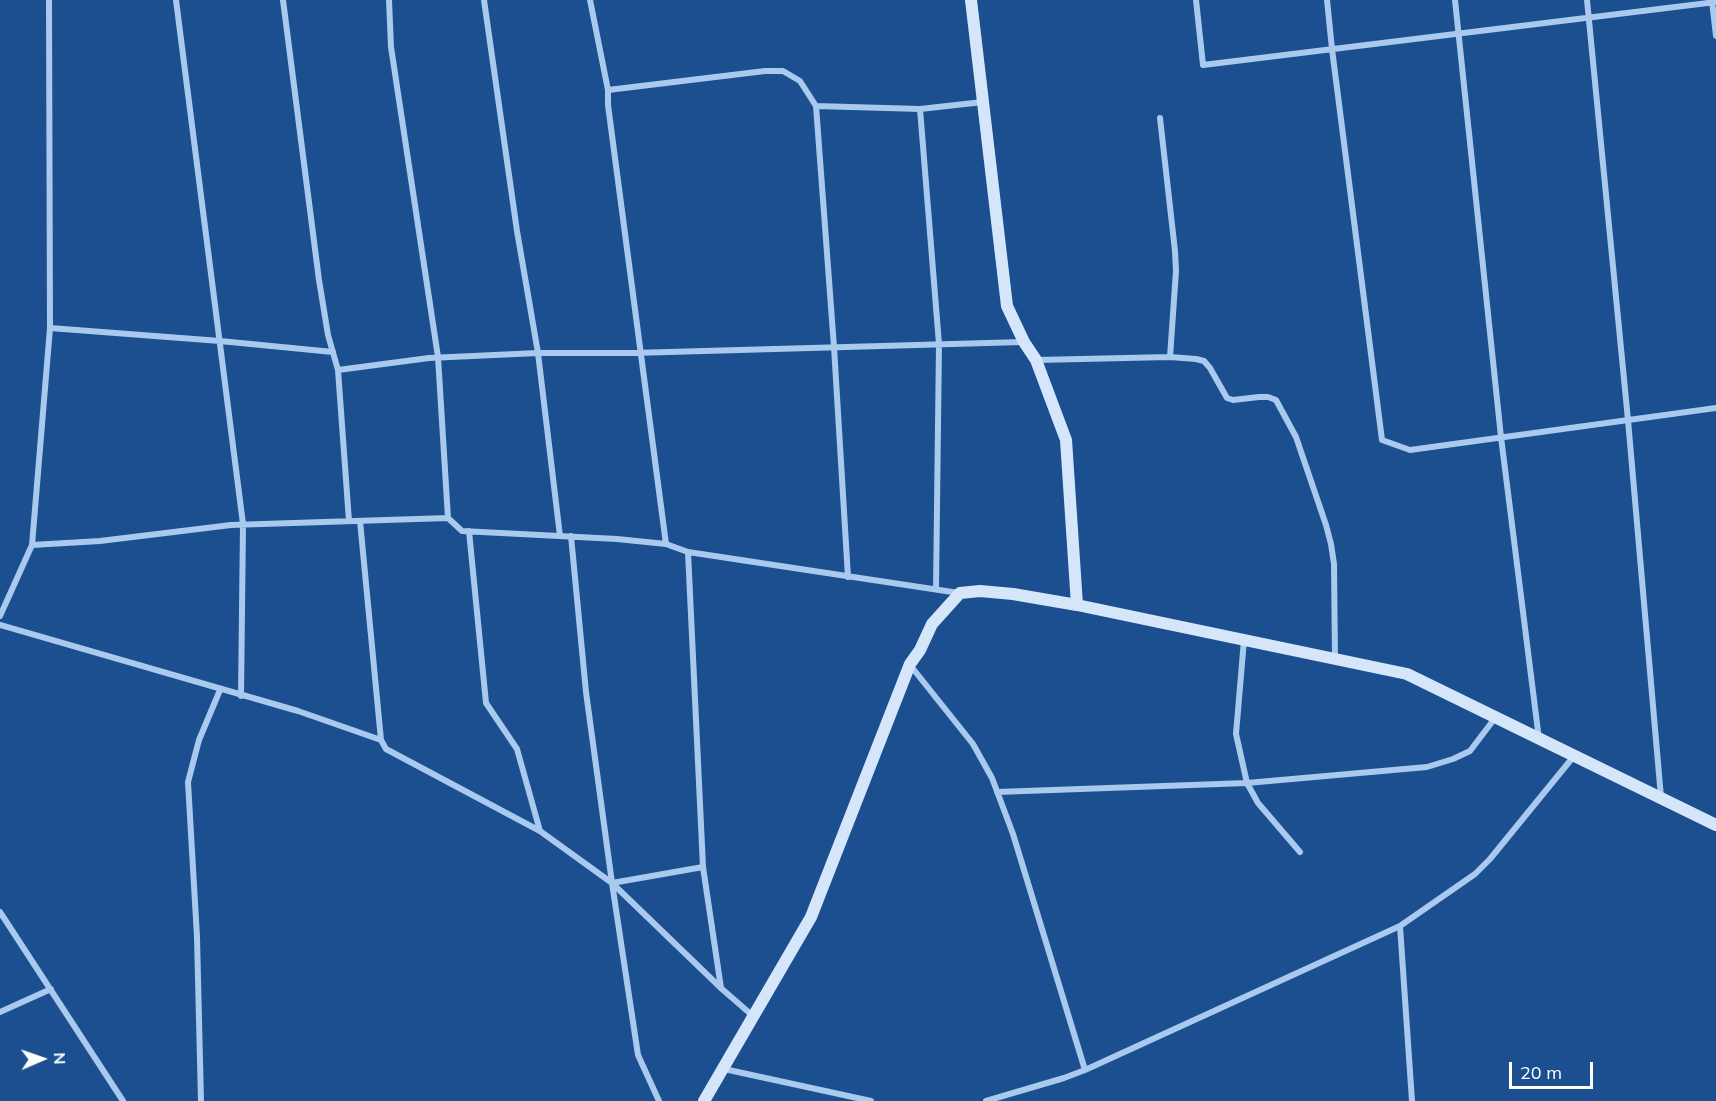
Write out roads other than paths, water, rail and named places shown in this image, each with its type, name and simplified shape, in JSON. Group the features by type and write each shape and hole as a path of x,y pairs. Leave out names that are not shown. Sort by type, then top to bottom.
{"street":[{"path":"0,616 32,545 50,328 49,0"},
{"path":"176,0 243,524 241,696"},
{"path":"283,0 319,280 328,334 338,370 349,521"},
{"path":"389,0 391,47 438,357 448,518 462,531 571,536 666,544 688,552 848,577 960,593 981,591 1013,594 1077,604 1407,674 1716,825"},
{"path":"484,0 517,231 538,352 560,536"},
{"path":"591,0 608,90 608,105 666,544"},
{"path":"971,0 1007,306 1024,342 1036,360 1066,440 1077,604"},
{"path":"1196,0 1203,64 1714,2 1716,36"},
{"path":"1327,0 1382,440 1410,450 1716,408"},
{"path":"1455,0 1501,437 1539,739"},
{"path":"1587,0 1628,420 1661,799"},
{"path":"608,90 765,71 783,71 800,81 816,106 848,577"},
{"path":"816,106 920,109 983,102"},
{"path":"920,109 939,344 936,589"},
{"path":"1160,118 1176,271 1170,357"},
{"path":"50,328 333,352"},
{"path":"338,370 438,357 538,352 640,352 1024,342"},
{"path":"1036,360 1170,357 1196,359 1204,362 1210,368 1227,398 1233,400 1268,397 1276,400 1293,429 1326,525 1334,564 1335,659"},
{"path":"32,545 100,541 243,524 448,518"},
{"path":"360,521 381,740 386,749 540,831 612,883 753,1016"},
{"path":"469,531 486,703 517,749 540,831"},
{"path":"571,536 586,692 638,1055 659,1101"},
{"path":"688,552 703,867 722,989"},
{"path":"704,1101 811,917 910,664 920,650 932,624 960,593"},
{"path":"0,625 298,711 381,740"},
{"path":"1244,640 1236,734 1248,783 1258,803 1300,852"},
{"path":"910,664 973,744 992,778 1013,834 1085,1070"},
{"path":"201,1101 197,938 188,782 199,740 220,690"},
{"path":"997,792 1248,783 1426,767 1470,751 1496,717"},
{"path":"986,1101 1085,1070 1400,926 1475,874 1490,859 1574,756"},
{"path":"612,883 703,867"},
{"path":"0,912 123,1101"},
{"path":"1400,926 1412,1101"},
{"path":"0,1012 51,989"},
{"path":"724,1066 724,1069 871,1101"}]}
